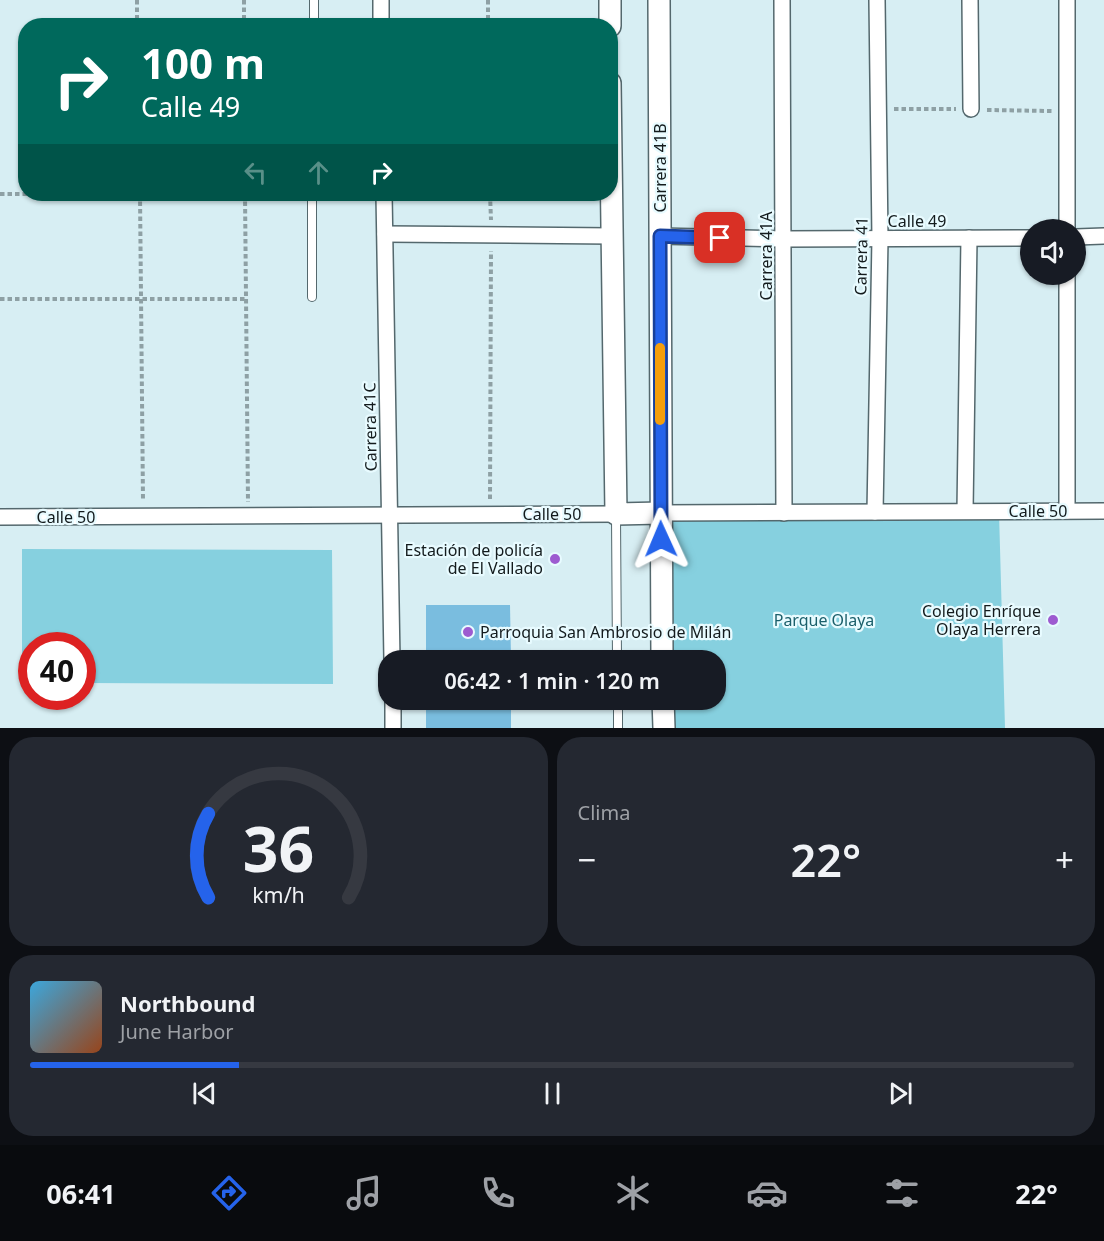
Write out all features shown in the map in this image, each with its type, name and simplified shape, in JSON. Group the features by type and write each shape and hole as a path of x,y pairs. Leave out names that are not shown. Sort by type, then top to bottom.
{"street":[{"path":"381,0 381,18"},
{"path":"610,0 610,18"},
{"name":"Carrera 41B","path":"660,0 663,650"},
{"name":"Carrera 41A","path":"782,0 784,513"},
{"name":"Carrera 41","path":"875,512 880,239 877,0"},
{"path":"970,0 971,109"},
{"path":"1066,0 1067,219"},
{"name":"Carrera 41C","path":"384,201 392,650"},
{"path":"612,201 615,514"},
{"path":"385,234 612,236"},
{"name":"Calle 49","path":"660,236 784,239 1020,238"},
{"path":"1086,237 1104,236"},
{"path":"965,512 969,238"},
{"path":"1067,285 1067,511"},
{"name":"Calle 50","path":"0,517 1104,511"},
{"path":"393,710 393,728"},
{"path":"663,710 664,728"}],"lane":[{"path":"314,0 314,18"},
{"path":"312,201 312,297"},
{"path":"615,514 617,650"},
{"path":"618,710 618,728"}],"path":[{"path":"137,0 137,18"},
{"path":"244,0 244,18"},
{"path":"488,0 488,18"},
{"path":"0,194 18,194"},
{"path":"140,201 143,516"},
{"path":"245,201 248,516"},
{"path":"490,201 490,514"},
{"path":"0,299 246,298"}],"green space":[{"name":"Parque Olaya","path":"999,512 1005,728 664,728 663,710 726,710 726,650 662,650 661,513"},
{"path":"22,549 332,550 333,684 96,683 96,632 22,632"}],"building":[{"name":"Parroquia San Ambrosio de Milán","path":"426,605 510,605 511,650 426,650"},
{"path":"426,710 511,710 511,728 426,728"}],"slow traffic":[{"path":"660,348 660,420"}],"place":[{"name":"Estación de policía de El Vallado","path":"555,559"},
{"name":"Colegio Enríque Olaya Herrera","path":"1053,620"},
{"name":"Parroquia San Ambrosio de Milán","path":"468,632"}],"route":[{"path":"661,539 660,236 720,238"}]}
